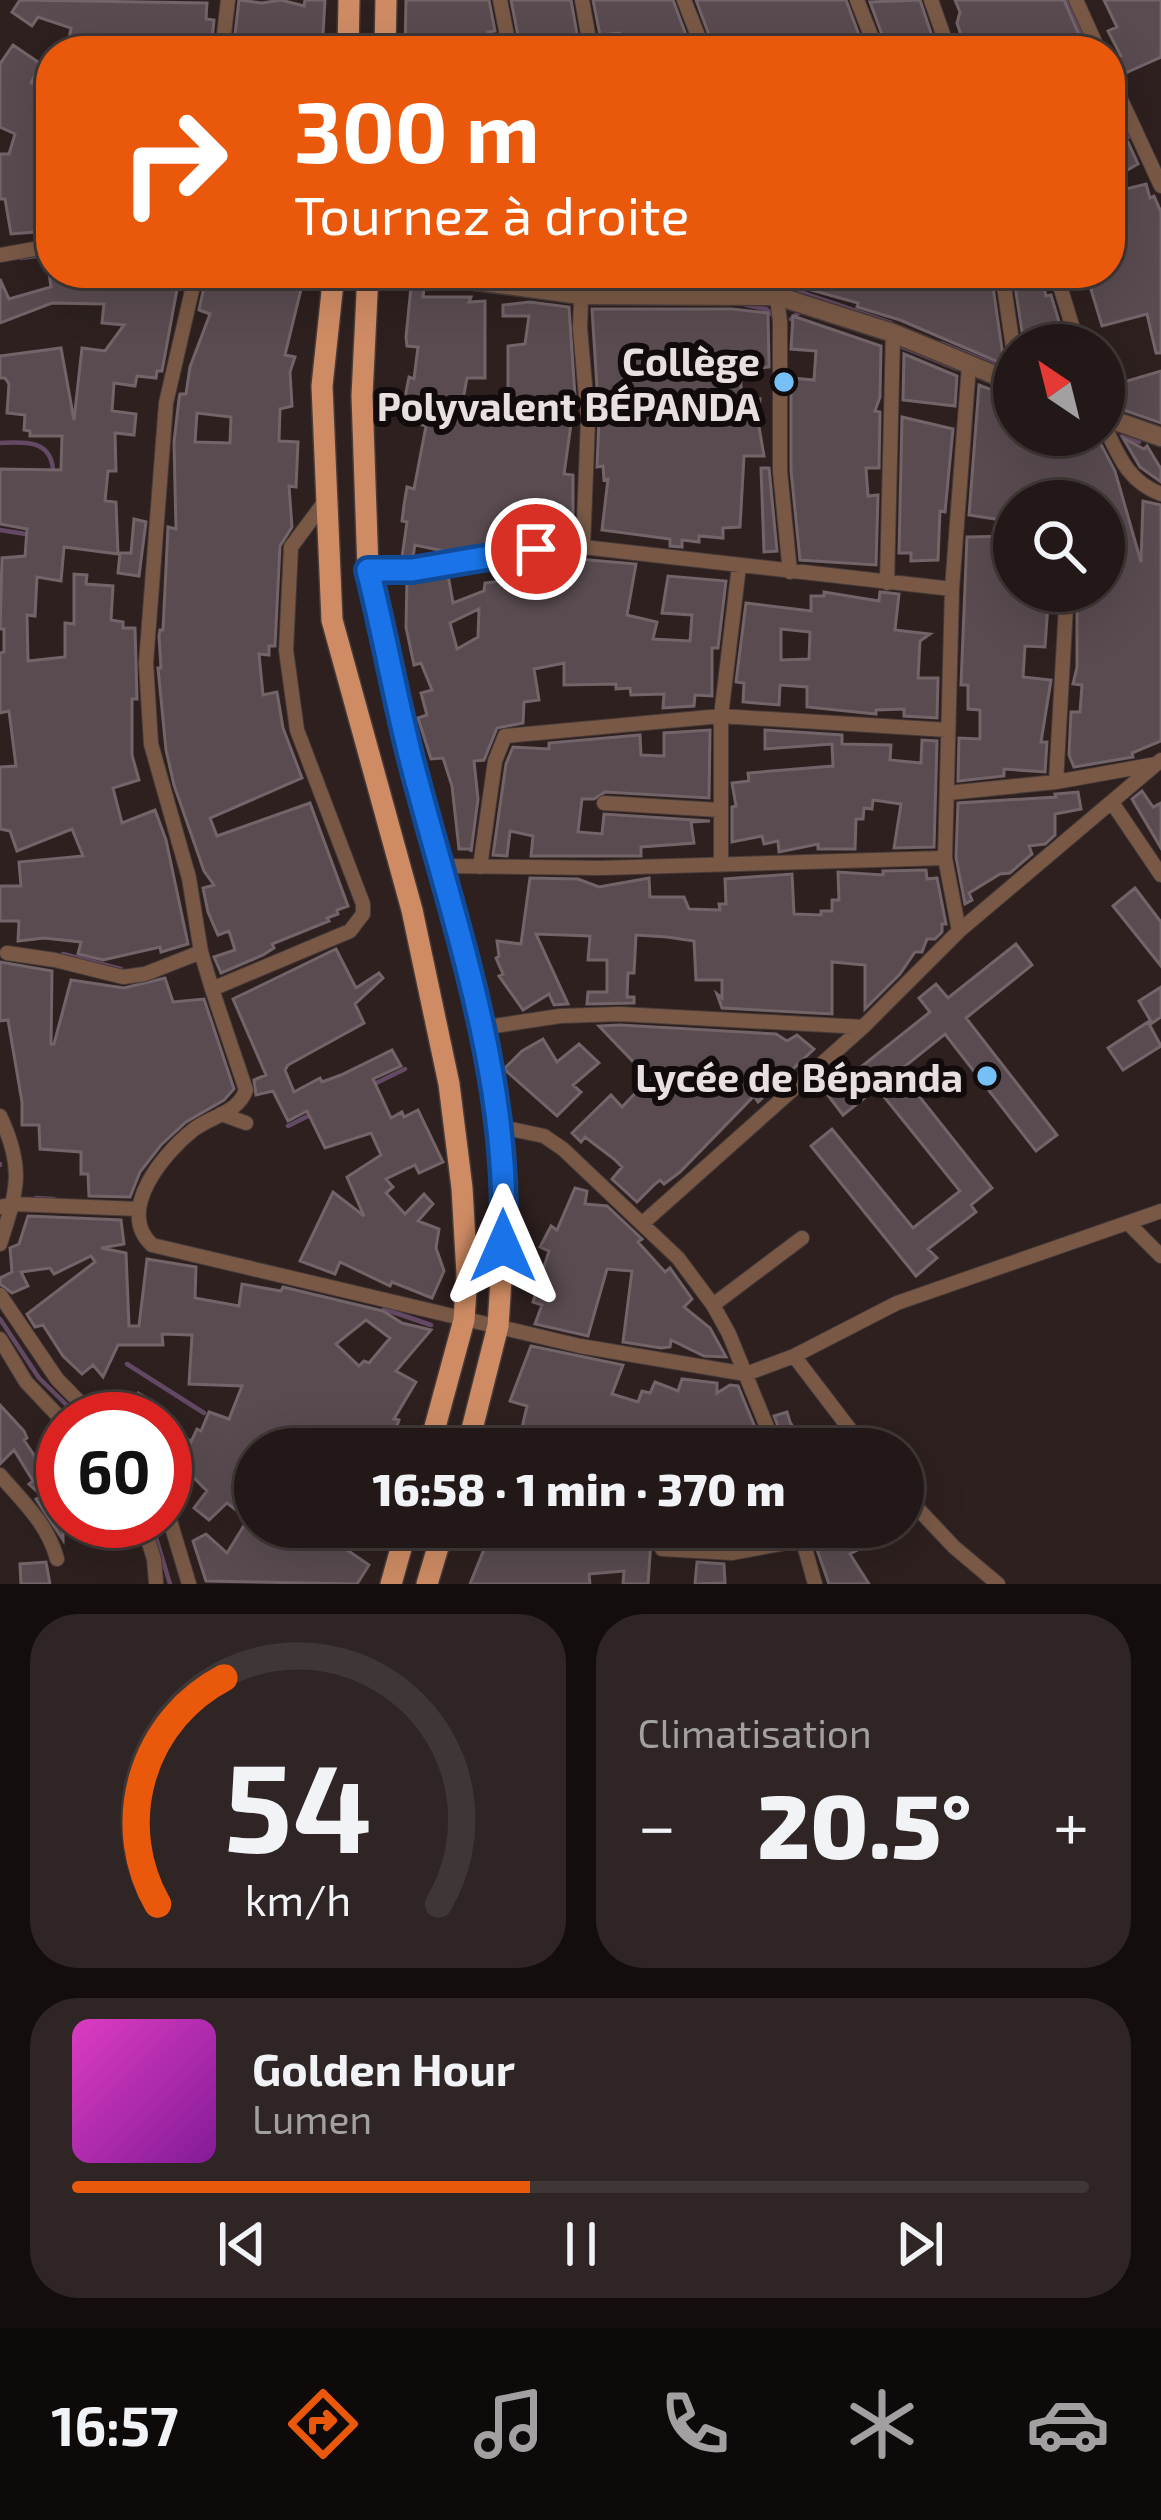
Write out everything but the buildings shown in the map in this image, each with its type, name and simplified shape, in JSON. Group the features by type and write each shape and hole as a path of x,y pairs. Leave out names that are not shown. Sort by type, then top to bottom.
{"main road":[{"path":"348,36 349,0"},
{"path":"385,36 386,0"},
{"path":"332,288 322,386 332,620 412,910 449,1084 463,1209 464,1320 434,1428"},
{"path":"367,288 362,396 368,570 501,1126 505,1218 498,1326 472,1428"},
{"path":"391,1584 401,1548"},
{"path":"427,1584 438,1548"}],"street":[{"path":"224,36 228,0"},
{"path":"500,0 507,36"},
{"path":"582,0 589,36"},
{"path":"684,0 698,36"},
{"path":"857,0 871,36"},
{"path":"931,0 944,36"},
{"path":"1076,0 1092,36"},
{"path":"1125,108 1161,186"},
{"path":"0,255 36,249"},
{"path":"193,288 166,403 146,663 152,744 189,878 201,952 246,1090 239,1103 193,1130 143,1191 138,1209 142,1234 152,1245 580,1346 746,1374 794,1356 897,1303 1161,1211"},
{"path":"553,288 581,295 777,296 893,333 993,375"},
{"path":"581,288 588,420 584,548"},
{"path":"776,288 780,471 790,572"},
{"path":"1004,288 1010,324"},
{"path":"1061,288 1072,324"},
{"path":"887,583 893,333"},
{"path":"959,931 945,858 952,589 969,365"},
{"path":"1125,427 1161,437"},
{"path":"1119,456 1140,486 1161,494"},
{"path":"212,989 350,931 363,914 297,730 286,650 291,547 326,500"},
{"path":"368,570 412,570 536,549 584,548 952,589"},
{"path":"721,864 721,716 739,566"},
{"path":"1056,782 1066,612"},
{"path":"480,866 502,737 721,716 948,730"},
{"path":"948,793 1056,782 1159,762"},
{"path":"643,1223 863,1027 959,931 1159,762"},
{"path":"604,803 720,810"},
{"path":"1112,804 1161,875"},
{"path":"442,866 945,858"},
{"path":"8,953 123,977 145,974 201,952"},
{"path":"481,1028 560,1016 620,1014 863,1027"},
{"path":"221,1114 246,1123"},
{"path":"0,1116 14,1148 19,1182 0,1244"},
{"path":"501,1126 544,1136 679,1258 713,1305 768,1428"},
{"path":"8,1206 138,1209"},
{"path":"1130,1225 1161,1256"},
{"path":"713,1305 802,1238"},
{"path":"0,1295 70,1392"},
{"path":"0,1339 36,1393"},
{"path":"794,1356 849,1428"},
{"path":"0,1475 39,1520 57,1558"},
{"path":"924,1515 998,1584"},
{"path":"151,1548 156,1582"},
{"path":"178,1548 189,1584"},
{"path":"662,1549 732,1553 750,1548"},
{"path":"804,1548 815,1584"}],"waterway":[{"path":"1068,0 1084,36"},
{"path":"1125,128 1129,137"},
{"path":"21,258 36,256"},
{"path":"793,288 891,323"},
{"path":"746,305 766,309 775,317"},
{"path":"791,319 801,311"},
{"path":"941,343 993,364"},
{"path":"900,346 957,369"},
{"path":"1125,437 1139,442"},
{"path":"0,443 41,447 53,469"},
{"path":"0,530 32,535"},
{"path":"63,954 121,969"},
{"path":"372,1085 405,1069"},
{"path":"288,1126 314,1113"},
{"path":"36,1198 54,1199"},
{"path":"384,1309 431,1325"},
{"path":"0,1319 53,1392"},
{"path":"127,1364 204,1413"},
{"path":"159,1548 170,1584"}],"place":[{"name":"Collège Polyvalent BÉPANDA","path":"784,382"},
{"name":"Lycée de Bépanda","path":"987,1076"}],"route":[{"path":"503,1246 501,1126 467,968 411,759 368,570 412,570 536,549"}]}
